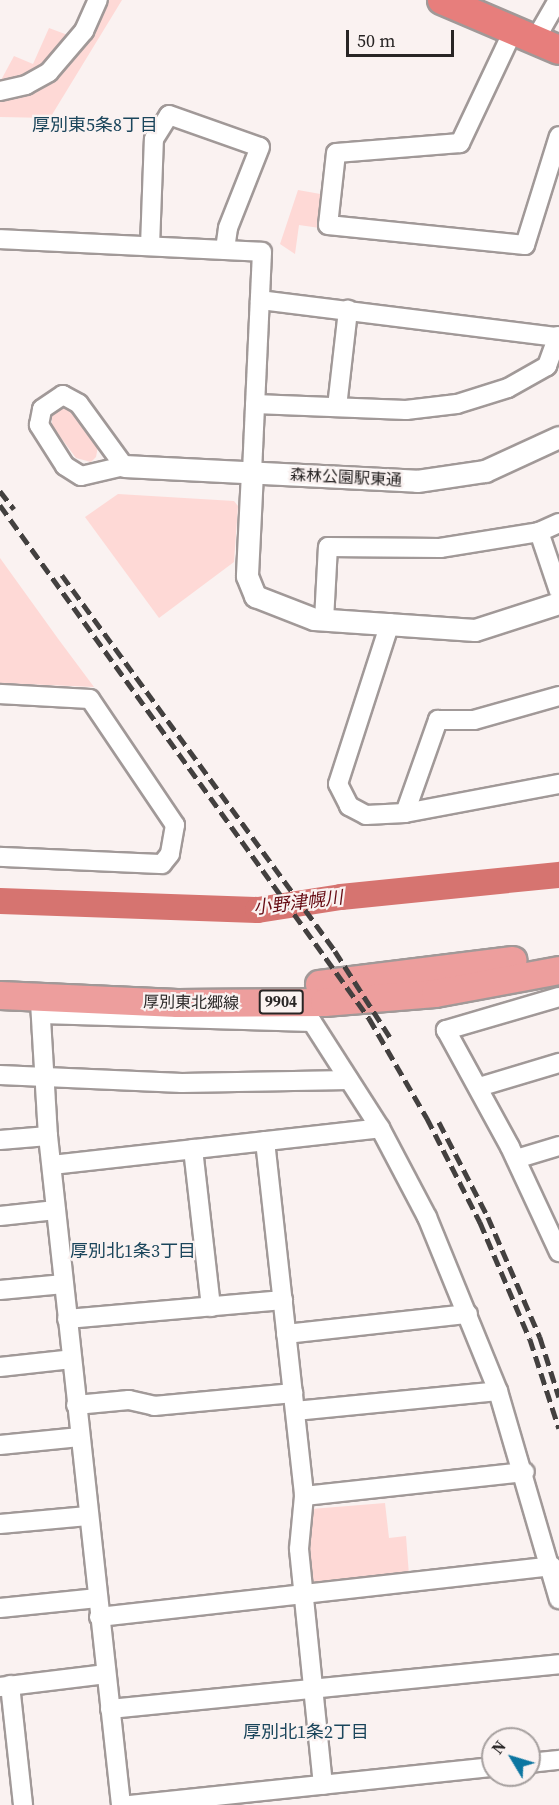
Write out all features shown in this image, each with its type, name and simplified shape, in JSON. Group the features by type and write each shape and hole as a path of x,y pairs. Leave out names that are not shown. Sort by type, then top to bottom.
{"highway":[{"path":"451,2 536,41"}],"main road":[{"name":"厚別東北郷線","path":"0,977 177,985 319,984 430,973 559,953"},
{"name":"厚別東北郷線","path":"0,995 40,1005 324,1002 435,993 559,970"}],"street":[{"path":"0,90 26,85 50,72 84,31 98,0"},
{"path":"558,0 536,41 460,143 336,153 328,225 525,245 559,136"},
{"path":"150,246 154,139 169,116 260,147 228,228 225,250"},
{"path":"0,239 262,252 252,472 250,589 255,596 324,620 475,630 559,603"},
{"path":"255,404 423,410 478,399 547,366 559,337 260,300"},
{"path":"337,407 348,310"},
{"path":"54,398 72,398 124,466 90,475 73,472 40,432 42,409 54,398"},
{"name":"森林公園駅東通","path":"124,466 417,481 485,471 559,437"},
{"path":"324,620 328,547 440,548 539,532 559,522"},
{"path":"539,532 559,591"},
{"path":"390,623 338,784 339,793 356,812 405,813 559,784"},
{"path":"0,694 90,699 175,825 170,854 162,864 0,856"},
{"path":"405,813 438,720 474,720 559,696"},
{"path":"559,997 446,1030 555,1229 559,1252"},
{"path":"121,1805 48,1136 40,1005 312,1022 380,1128 427,1217 498,1390 525,1472 559,1599"},
{"path":"479,1087 559,1063"},
{"path":"0,1075 182,1083 349,1080"},
{"path":"51,1165 380,1128"},
{"path":"0,1140 48,1136"},
{"path":"265,1141 304,1496 299,1549 323,1785"},
{"path":"516,1159 559,1146"},
{"path":"193,1149 211,1306"},
{"path":"0,1216 56,1210"},
{"path":"0,1290 64,1284"},
{"path":"67,1318 283,1300"},
{"path":"286,1334 468,1314"},
{"path":"0,1367 72,1359"},
{"path":"295,1412 498,1390"},
{"path":"76,1405 129,1400 154,1406 293,1393"},
{"path":"0,1444 80,1437"},
{"path":"304,1496 525,1472"},
{"path":"0,1524 88,1516"},
{"path":"99,1617 552,1566"},
{"path":"0,1608 97,1598"},
{"path":"110,1709 559,1664"},
{"path":"23,1805 5,1686 106,1674"},
{"path":"541,1762 559,1760"},
{"path":"130,1805 481,1768"}],"shaded area":[{"path":"107,0 122,0 50,118 0,117 0,97 38,88 67,69 90,37"},
{"path":"49,28 73,37 53,61 20,80 0,82 14,56 33,64"},
{"path":"298,190 326,195 320,228 299,225 295,254 280,244"},
{"path":"63,406 74,410 98,446 96,457 91,462 76,458 52,426 52,413"},
{"path":"118,494 234,501 238,506 234,562 159,618 85,517"},
{"path":"0,558 59,640 94,687 0,683"},
{"path":"385,1503 389,1538 406,1536 409,1575 310,1583 306,1544 311,1509"}],"waterway":[{"name":"小野津幌川","path":"0,901 258,910 341,897 559,875"}],"railway":[{"path":"0,491 14,509"},
{"path":"0,505 369,1018 427,1118 480,1222 530,1339 559,1428"},
{"path":"62,575 335,951 390,1037"},
{"path":"439,1122 488,1217 540,1337 559,1397"}],"district":[{"name":"厚別東5条8丁目","path":"95,125"},
{"name":"厚別北1条3丁目","path":"133,1251"},
{"name":"厚別北1条2丁目","path":"306,1732"}]}
